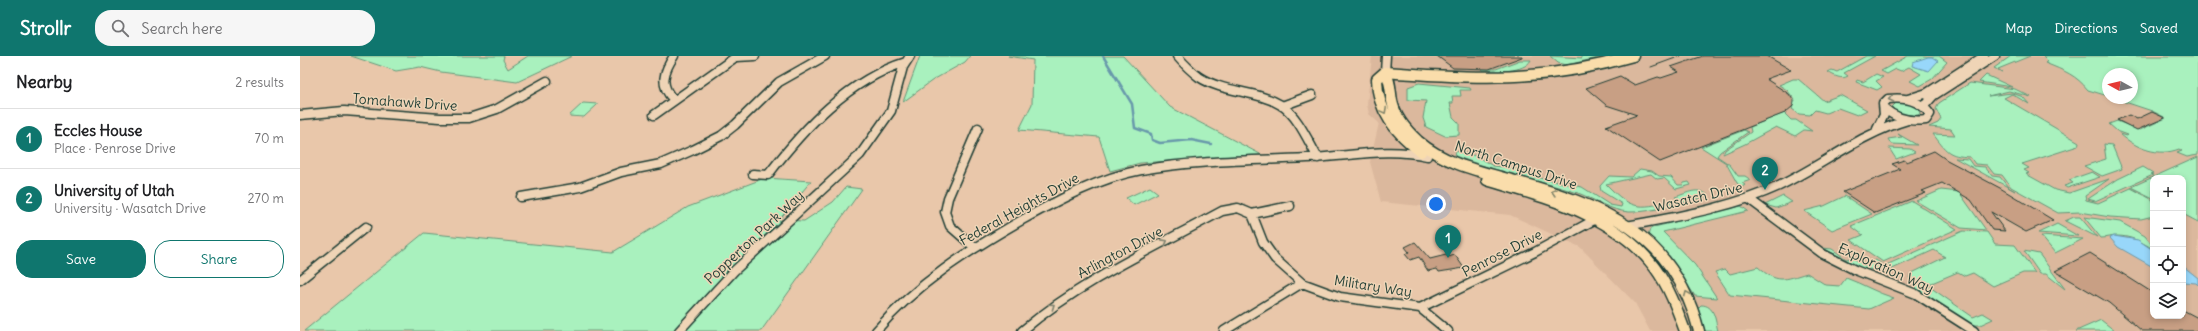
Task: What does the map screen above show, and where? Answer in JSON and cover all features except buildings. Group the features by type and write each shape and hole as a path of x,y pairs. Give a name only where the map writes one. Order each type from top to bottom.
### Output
{"main road":[{"path":"1385,72 1474,78 1524,78 1581,71 1633,56"},
{"name":"North Campus Drive","path":"1685,331 1676,304 1659,272 1636,247 1596,219 1559,203 1472,176 1427,156 1404,138 1388,118 1378,97 1377,79 1385,72 1391,80 1392,100 1397,115 1410,133 1429,149 1449,160 1475,170 1576,199 1627,226 1659,252 1677,274 1687,294 1699,331"},
{"path":"1559,203 1579,206 1611,222 1627,226 1634,237 1653,256 1659,272"}],"street":[{"path":"673,99 668,95 663,78 665,70 674,56"},
{"path":"654,115 673,99 737,56 755,56"},
{"path":"522,197 580,186 621,172 661,164 693,150 735,125 765,94 783,80 825,56"},
{"path":"1177,56 1198,78 1218,86 1259,96 1282,106 1292,118 1318,158"},
{"path":"1385,72 1386,56"},
{"path":"1877,130 1879,122 1884,115 1883,104 1888,99 1905,99 1917,97 1927,93 1984,56"},
{"path":"1905,99 1924,106 1933,96 1995,56"},
{"path":"753,174 768,175 798,137 838,102 881,71 908,59"},
{"name":"Popperton Park Way","path":"679,331 742,263 850,166 888,117 894,104 908,59"},
{"name":"Tomahawk Drive","path":"300,115 342,110 444,119 464,118 499,109 547,81"},
{"path":"1282,106 1312,95"},
{"name":"Wasatch Drive","path":"1884,108 1892,114 1908,120 1920,121 1929,117 1930,114 1924,106"},
{"name":"Wasatch Drive","path":"1627,226 1750,199 1780,185 1852,142 1877,130 1908,120"},
{"path":"975,248 950,226 946,212 948,198 978,128"},
{"path":"1393,150 1401,145 1404,138"},
{"name":"Federal Heights Drive","path":"876,331 913,293 935,275 975,248 1061,199 1092,184 1140,170 1198,162 1318,158 1393,150 1427,156"},
{"name":"Exploration Way","path":"1750,199 1829,258 1916,294 1974,331"},
{"path":"1252,214 1290,206"},
{"name":"Arlington Drive","path":"1022,331 1049,308 1075,291 1222,211 1238,208 1252,214"},
{"name":"Military Way","path":"1252,214 1268,251 1282,268 1302,282 1340,297 1420,308 1448,331"},
{"name":"Penrose Drive","path":"1420,308 1521,259 1596,219"},
{"path":"300,280 366,227"},
{"path":"1224,331 1302,282"}],"shaded area":[{"path":"1372,56 2198,56 2198,331 1650,331 1635,303 1580,247 1510,215 1381,202 1370,162 1379,123 1369,114 1367,104"}],"green space":[{"path":"351,56 504,56 503,60 508,69 528,56 572,56 517,82 441,72 420,67 396,71"},
{"path":"920,56 970,56 965,62 933,80 903,102"},
{"path":"1008,56 1123,56 1170,107 1262,155 1140,163 1110,171 1099,137 1019,130 1032,104 1033,60"},
{"path":"1550,56 1582,58 1582,56 1607,56 1566,65 1558,63"},
{"path":"1866,56 1875,56 1844,73 1848,76 1846,77 1838,77 1828,72 1832,70 1837,72"},
{"path":"1908,56 1939,56 1947,62 1932,79 1920,86 1910,81 1921,74 1909,67 1901,71 1896,69 1887,74 1881,71"},
{"path":"2011,56 2030,56 1998,69 2002,72 1994,68"},
{"path":"2043,56 2198,56 2198,155 2187,157 2177,153 2182,151 2179,149 2163,152 2148,150 2133,144 2120,134 2128,135 2117,131 2109,124 2117,121 2140,130 2166,118 2152,111 2131,104 2138,104 2138,68 2102,68 2102,94 2088,90 2070,74 2045,63 2048,61"},
{"path":"1520,60 1531,60 1522,67 1516,69 1483,71 1482,69 1496,69"},
{"path":"1876,74 1883,77 1876,81 1882,87 1877,90 1856,82 1857,80 1863,82"},
{"path":"1986,75 2012,87 1979,82"},
{"path":"1793,79 1798,79 1824,101 1840,95 1867,110 1857,115 1838,108 1826,113 1815,110 1810,115 1799,114 1792,109 1795,100 1787,90 1779,85"},
{"path":"1419,83 1470,88 1471,90 1460,90 1461,96 1452,96 1453,103 1450,103 1453,117 1459,123 1459,135 1445,136 1426,127 1423,118 1426,101 1408,100 1408,87"},
{"path":"1970,83 2015,89 2031,97 2009,91 1988,96 2012,93 2023,97 2029,104 2012,94 2004,98 2079,142 2078,146 2022,164 2029,168 2024,170 2029,173 2026,174 2055,190 2069,193 2109,179 2085,196 2086,200 2098,203 2131,188 2150,198 2150,217 2141,219 2110,217 2080,212 2058,213 2011,187 2002,175 1994,174 1987,165 1975,164 1970,157 1948,152 1933,134 1955,135 1951,129 1929,127 1938,123 1941,119 1936,109 1939,103"},
{"path":"583,103 598,104 584,117 569,116"},
{"path":"1896,103 1909,104 1919,110 1920,114 1908,116 1900,114 1892,107"},
{"path":"1784,113 1791,120 1796,120 1812,131 1804,130 1795,136 1776,127 1723,154 1725,150 1751,132 1750,127"},
{"path":"1744,130 1748,132 1720,152 1717,156 1730,165 1738,176 1745,176 1751,180 1742,183 1745,185 1742,187 1737,183 1726,163 1701,147"},
{"path":"1898,134 1917,145 1891,144 1888,139 1902,137"},
{"path":"2104,144 2112,145 2122,169 2102,176 2084,166 2106,159"},
{"path":"1889,148 1910,149 1915,152 1896,159"},
{"path":"1456,151 1476,156 1493,166 1514,168 1539,178 1582,187 1610,205 1621,207 1622,204 1601,191 1600,186 1609,176 1631,177 1640,169 1652,171 1659,176 1671,177 1678,185 1683,185 1684,183 1689,182 1691,185 1676,189 1664,178 1657,179 1651,174 1606,184 1624,200 1639,206 1655,205 1678,200 1675,197 1693,191 1701,191 1709,196 1648,211 1622,211 1609,207 1578,193 1455,156"},
{"path":"2198,157 2198,222 2186,216 2186,175 2158,175"},
{"path":"1955,158 1968,159 1973,166 1985,167 1992,176 2000,177 2008,187 2015,191"},
{"path":"2143,167 2153,173 2150,174 2153,175 2150,175 2150,176 2095,201 2088,199 2118,179"},
{"path":"2092,172 2100,177 2067,188 2064,186 2073,183 2069,180"},
{"path":"765,178 811,181 779,220 804,221 833,202 846,187 862,189 761,331 304,331 424,233 613,252 688,207"},
{"path":"2150,178 2150,196 2131,187"},
{"path":"1150,187 1158,193 1134,205 1126,198"},
{"path":"1941,190 1959,192 1986,230 1961,228 1916,201"},
{"path":"1783,196 1792,202 1776,208 1765,205"},
{"path":"1845,196 1872,214 1832,230 1804,211 1824,206"},
{"path":"1912,201 1957,229 1883,262 1851,240 1863,235 1851,226"},
{"path":"1741,206 1748,211 1663,232 1695,265 1717,298 1695,296 1673,263 1648,236 1650,229"},
{"path":"2074,217 2080,217 2097,237 2065,221"},
{"path":"2084,217 2120,222 2145,236 2150,242 2150,247 2127,237 2117,236 2101,238"},
{"path":"2057,224 2078,236 2038,233"},
{"path":"1963,231 1987,232 1995,244 2015,245 2035,273 2023,273 1993,286 1973,273 1965,276 1958,272 1927,285 1973,317 1983,313 1993,319 1980,325 1973,325 1918,290 1909,278 1910,274 1945,257 1934,250 1890,270 1882,271 1861,268 1823,248 1832,249 1846,259 1853,258 1864,265 1876,260 1884,266"},
{"path":"2041,236 2083,239 2055,253"},
{"path":"2024,251 2039,254 2065,289 2046,274 2040,274"},
{"path":"1758,267 1770,276 1781,279 1807,273 1826,285 1840,286 1846,278 1894,298 1869,309 1730,295 1715,272 1725,269 1730,274"},
{"path":"1701,305 1712,310 1718,331 1705,331 1698,308"},
{"path":"2101,320 2115,331 2076,331"}],"water":[{"path":"1932,57 1938,61 1929,71 1912,66 1913,62"},
{"path":"2114,236 2138,240 2150,248 2150,265 2118,247 2110,238"},
{"path":"2186,268 2198,278 2198,285 2196,283 2186,282"}],"waterway":[{"path":"1103,56 1132,104 1135,128 1151,134 1152,140 1160,143 1191,140 1211,144"}],"tram line":[{"path":"1651,67 1681,56"}],"place":[{"name":"University of Utah","path":"1765,190"},
{"name":"Eccles House","path":"1448,258"}]}
